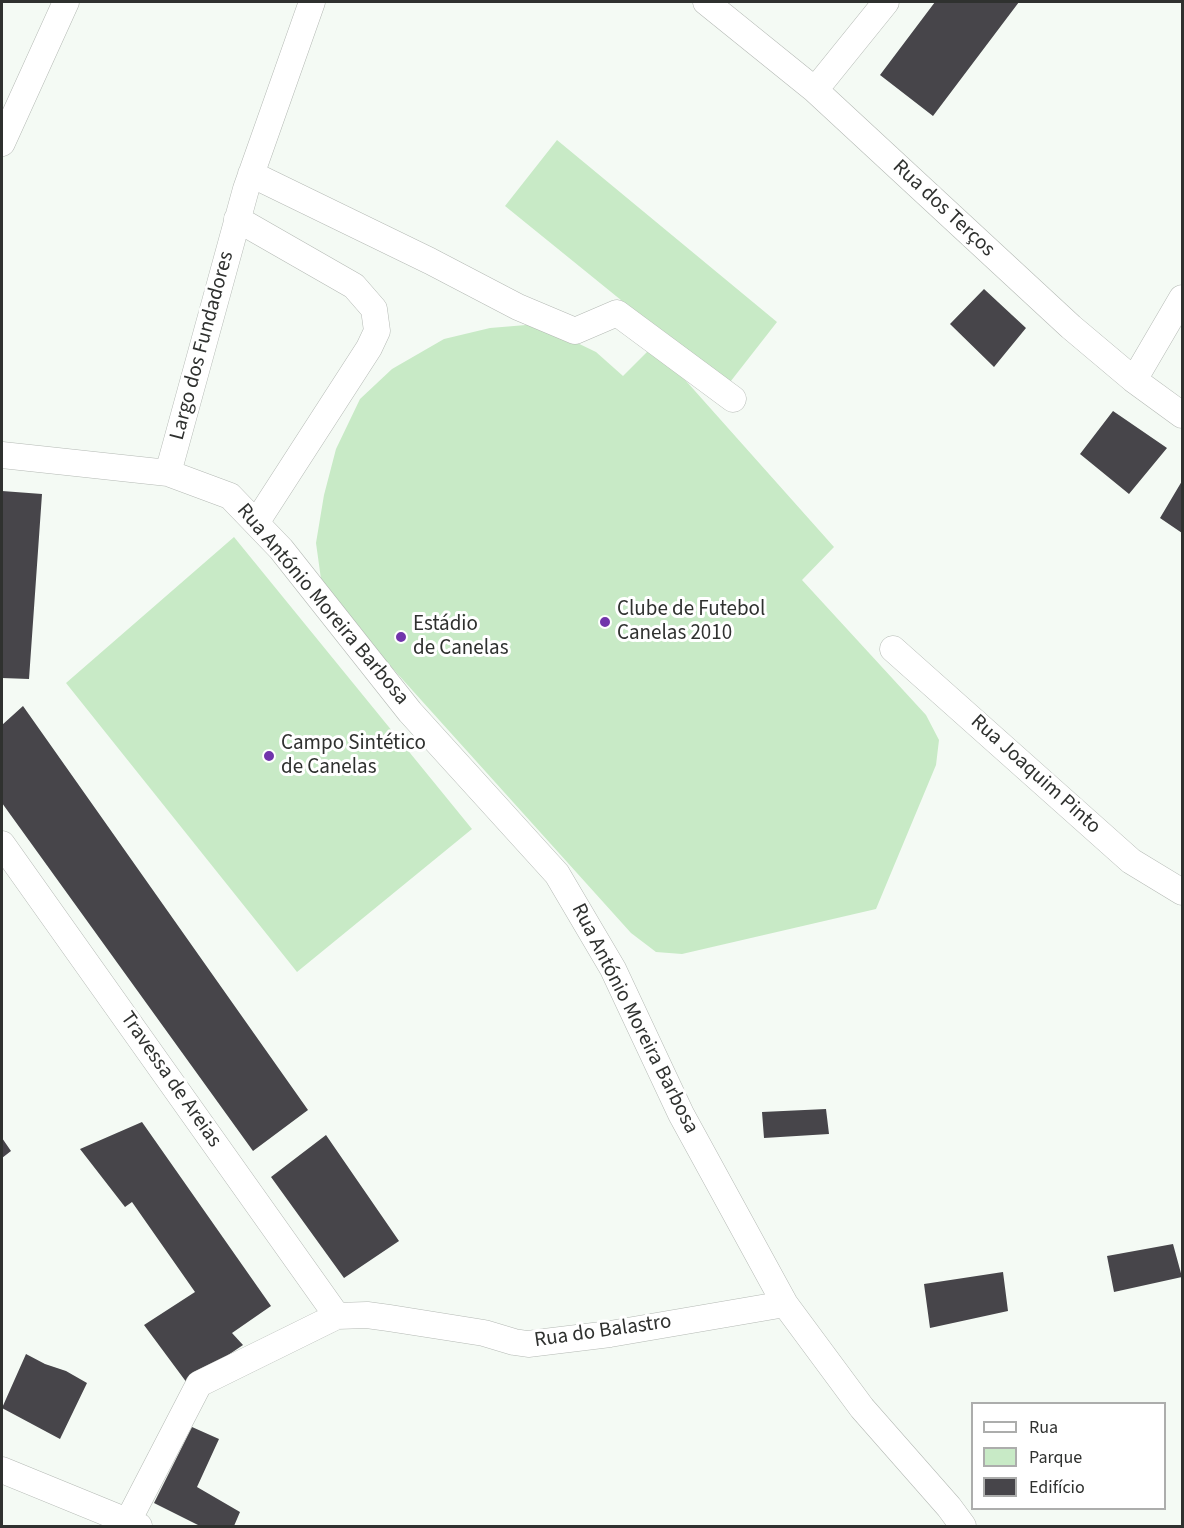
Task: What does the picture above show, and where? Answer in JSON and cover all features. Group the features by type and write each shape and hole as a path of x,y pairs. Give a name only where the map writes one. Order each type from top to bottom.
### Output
{"street":[{"path":"2,143 66,2"},
{"name":"Largo dos Fundadores","path":"168,473 237,219 312,2"},
{"name":"Rua dos Terços","path":"706,2 815,90 1071,327 1134,380 1182,415"},
{"path":"815,90 886,2"},
{"path":"251,174 430,261 518,307 575,331 616,313 732,399"},
{"name":"Largo dos Fundadores","path":"237,219 354,286 374,309 377,330 369,348 256,523"},
{"path":"1134,380 1182,298"},
{"name":"Rua António Moreira Barbosa","path":"2,455 168,473 230,496 281,549 410,712 557,874 613,969 681,1114 785,1304"},
{"name":"Rua Joaquim Pinto","path":"893,649 1131,861 1182,892"},
{"name":"Travessa de Areias","path":"2,844 337,1316"},
{"path":"785,1304 862,1408 950,1507 963,1527"},
{"name":"Rua do Balastro","path":"133,1524 199,1384 337,1316 378,1316 528,1344 610,1334 785,1304"},
{"path":"2,1470 133,1524"}],"green space":[{"path":"557,140 777,322 727,386 505,206"},
{"path":"538,324 596,352 623,376 654,345 834,547 802,580 926,715 939,740 936,765 876,909 682,954 656,952 631,933 331,600 321,579 316,543 324,495 336,449 360,399 392,369 444,339 490,328"},
{"name":"Campo Sintético de Canelas","path":"234,537 472,829 297,972 66,683"}],"building":[{"path":"935,2 1019,2 933,116 880,75"},
{"path":"984,289 1026,328 994,367 950,324"},
{"path":"1113,411 1167,448 1129,494 1080,454"},
{"path":"1182,481 1182,533 1160,518"},
{"path":"2,491 42,494 29,679 2,678"},
{"path":"23,706 308,1110 253,1151 2,803 2,725"},
{"path":"826,1109 829,1134 764,1138 762,1112"},
{"path":"142,1122 271,1306 232,1333 243,1345 187,1383 144,1325 195,1292 132,1202 125,1207 80,1149"},
{"path":"326,1135 399,1241 344,1278 271,1177"},
{"path":"2,1138 11,1151 2,1158"},
{"path":"1173,1244 1182,1277 1114,1292 1107,1256"},
{"path":"1003,1272 1008,1311 930,1328 924,1284"},
{"path":"26,1354 66,1371 87,1383 60,1439 2,1408"},
{"path":"192,1427 219,1439 197,1487 240,1512 234,1526 200,1526 154,1503"}],"place":[{"name":"Clube de Futebol Canelas 2010","path":"605,622"},
{"name":"Estádio de Canelas","path":"401,637"},
{"name":"Campo Sintético de Canelas","path":"269,756"}]}
